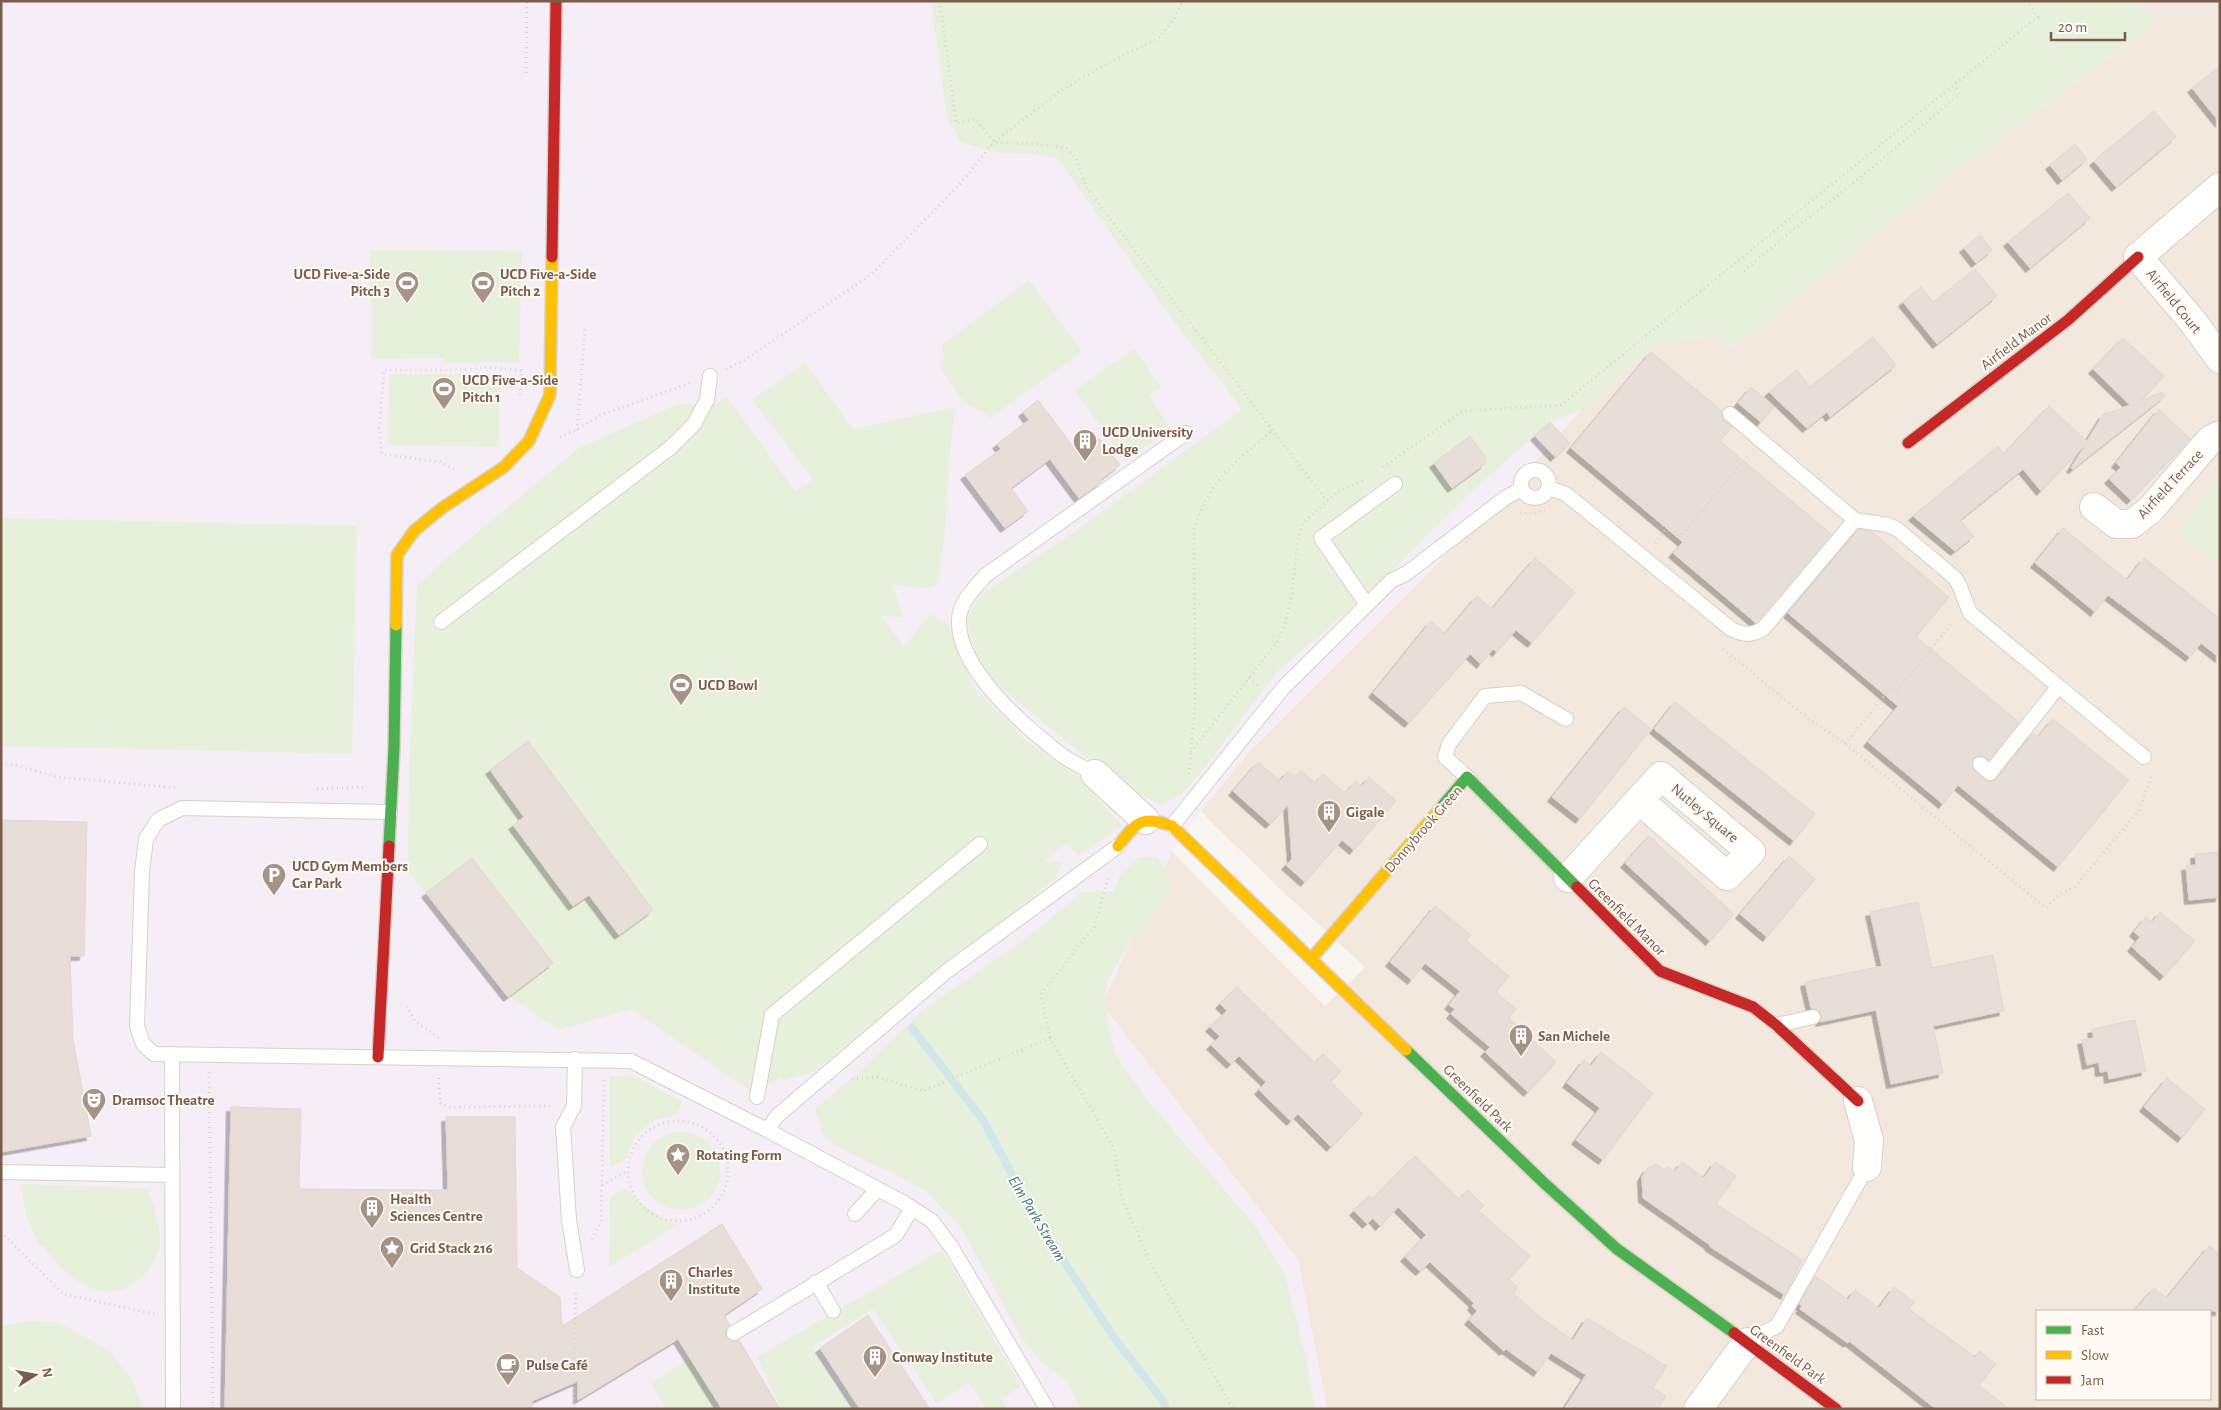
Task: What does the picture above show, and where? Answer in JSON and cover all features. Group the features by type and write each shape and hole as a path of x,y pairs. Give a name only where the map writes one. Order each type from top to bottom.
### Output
{"street":[{"path":"378,1057 394,748 397,555 414,531 468,490 504,467 529,441 550,395 556,1"},
{"name":"Airfield Court","path":"2220,187 2138,257 2194,323 2220,359"},
{"name":"Airfield Manor","path":"1908,443 2068,320 2138,257"},
{"name":"Airfield Terrace","path":"2094,507 2116,524 2132,524 2150,510 2210,440 2220,436"},
{"path":"1095,774 1145,820 1131,830 1118,846"},
{"name":"Greenfield Manor","path":"1467,777 1660,971 1753,1007 1776,1025 1858,1101"},
{"name":"Donnybrook Green","path":"1312,958 1467,777"},
{"path":"1568,878 1639,800"},
{"name":"Greenfield Park","path":"1145,820 1158,821 1172,826 1312,958 1531,1171 1617,1249 1747,1342 1836,1409"},
{"path":"1858,1101 1870,1140 1867,1167"},
{"path":"1698,1409 1747,1342"}],"lane":[{"path":"441,622 670,448 694,424 707,400 710,376"},
{"path":"1730,414 1855,520 1888,524 1897,529 1955,578 1970,613 2144,758"},
{"path":"1095,774 1060,754 1040,737 1015,714 975,671 962,643 958,618 967,596 986,575 1186,433"},
{"path":"1531,470 1536,470 1545,474 1548,478 1549,488 1543,496 1534,499 1526,496 1521,489 1520,480 1531,470"},
{"path":"1367,605 1321,538 1395,484"},
{"path":"1549,488 1566,494 1731,629 1741,634 1753,634 1762,629 1855,520"},
{"path":"1172,826 1283,688 1391,581 1407,573 1504,498 1521,489"},
{"path":"1980,764 1990,773 2058,687"},
{"name":"Donnybrook Green","path":"1467,777 1445,757 1449,744 1485,696 1521,693 1566,719"},
{"path":"390,812 182,808 158,820 146,840 142,867 137,1026 142,1044 154,1054 631,1061 767,1130 912,1208 932,1221 952,1248 1047,1409"},
{"path":"757,1097 772,1014 980,844"},
{"path":"767,1130 777,1116 947,971 1118,846"},
{"path":"1776,1025 1813,1018"},
{"path":"172,1054 173,1409"},
{"path":"575,1059 574,1106 564,1127 569,1220 577,1270"},
{"path":"1747,1342 1777,1326 1867,1167"},
{"path":"1,1172 171,1175"},
{"path":"855,1214 878,1190"},
{"path":"734,1333 896,1235 912,1208"},
{"path":"816,1282 833,1311"}],"path":[{"path":"526,75 527,1"},
{"path":"940,1 956,122 975,119 994,142 1049,145 1066,148 1076,158 1086,187 1326,500"},
{"path":"626,406 710,376 743,360 872,274 960,184 994,142 1060,92 1114,60 1159,38 1174,19 1183,1"},
{"path":"1378,470 1463,410 1561,405 1822,190 2038,17 2027,1"},
{"path":"1744,271 1960,94 1954,86"},
{"path":"576,430 585,328"},
{"path":"518,400 523,357"},
{"path":"468,490 459,471 440,462 382,454 379,429 384,370 462,370 492,367 522,371"},
{"path":"1272,430 1234,462 1216,481 1201,506 1194,530 1194,706 1191,752 1278,641 1285,623 1292,594 1298,540 1303,523 1337,492 1370,476"},
{"path":"1654,546 1668,526 1681,536 1761,440"},
{"path":"1514,513 1533,514 1551,507"},
{"path":"1845,744 1891,688 1896,692 1967,606"},
{"path":"1717,643 1809,719 1845,744 2046,908 2060,894 2076,886 2139,810 2153,772 2145,764 2144,758"},
{"path":"1,764 14,765 58,777 180,788"},
{"path":"310,789 367,787"},
{"path":"1118,846 1094,927 1041,994 1050,1038 1114,1149 1122,1200 1151,1264 1233,1409"},
{"path":"819,1080 878,1077 923,1092 1050,1038"},
{"path":"208,1054 213,1409"},
{"path":"439,1072 440,1103 450,1108 574,1106 603,1111"},
{"path":"573,1409 577,1270 601,1222 604,1076"},
{"path":"678,1121 693,1123 701,1127 720,1143 727,1158 728,1175 724,1192 715,1206 701,1216 684,1222 668,1221 652,1214 643,1207 630,1188 628,1171 630,1156 637,1142 655,1127 678,1121"},
{"path":"602,1185 628,1171"},
{"path":"1,1232 63,1294 173,1318"}],"shaded area":[{"path":"1,1 2135,1 2157,23 1941,182 1852,255 1731,349 1720,335 1659,342 1582,409 1496,506 1250,751 1197,816 1172,852 1102,1004 1298,1260 1327,1409 1,1409"},
{"path":"2135,1 2220,1 2220,1409 1327,1409 1298,1260 1102,1004 1172,852 1325,1006 1365,967 1293,901 1198,807 1374,588 1659,342 1720,335 1731,349 1852,255 1941,182 2156,24"}],"green space":[{"path":"931,1 2135,1 2157,23 1941,182 1852,255 1731,349 1720,335 1659,342 1582,409 1550,422 1474,489 1374,588 1277,672 1201,772 1180,796 1161,805 1114,780 994,682 973,654 967,616 980,595 1083,526 1242,409 1170,316 1057,158 1036,154 998,153 961,142 947,118"},
{"path":"370,250 522,251 519,362 444,363 444,358 371,359"},
{"path":"1029,280 1082,352 990,418 985,413 965,402 951,384 941,368 944,356 942,345"},
{"path":"1134,349 1161,387 1149,396 1171,429 1125,461 1075,390"},
{"name":"UCD Bowl","path":"805,363 853,429 955,407 944,540 938,584 925,588 893,585 903,618 881,615 904,647 930,614 948,625 975,689 1025,740 1079,777 1122,826 1078,856 1066,843 1044,862 1062,862 1055,879 815,1071 782,1081 780,1077 755,1094 631,1009 559,1030 509,996 408,871 409,765 417,586 448,557 579,448 678,404 715,405 727,397 795,491 813,480 752,400"},
{"name":"UCD Five-a-Side Pitch 1","path":"389,374 500,374 499,447 388,445"},
{"path":"2220,479 2220,565 2178,531"},
{"path":"1,518 357,526 352,754 1,746"},
{"path":"1139,857 1157,857 1168,872 1170,893 1132,939 1107,981 1105,1002 1117,1057 1147,1100 1253,1223 1285,1275 1306,1358 1315,1409 1080,1409 1068,1382 1041,1362 1020,1336 962,1229 926,1191 891,1172 857,1157 824,1138 815,1109 862,1069 924,1009 1021,942 1083,892 1114,891 1120,875"},
{"path":"631,1075 682,1101 676,1115 655,1120 636,1134 626,1159 610,1168 610,1076"},
{"path":"681,1132 696,1135 708,1144 717,1156 720,1171 717,1186 708,1198 696,1207 681,1210 666,1207 654,1198 645,1186 642,1171 645,1156 654,1144 666,1135"},
{"path":"21,1184 148,1188 160,1233 160,1245 149,1268 131,1286 117,1291 102,1291 75,1280 52,1258 43,1245 40,1247 26,1215"},
{"path":"625,1188 649,1210 677,1225 609,1267 610,1198"},
{"path":"942,1250 1021,1386 1002,1399 1007,1409 986,1409 969,1382 937,1404 873,1309 812,1347 853,1409 781,1409 757,1357"},
{"path":"27,1321 58,1322 108,1350 133,1381 142,1409 1,1409 1,1326"},
{"path":"690,1359 722,1409 666,1409 651,1383"}],"building":[{"path":"2220,66 2220,123 2192,88"},
{"path":"2154,111 2176,137 2116,187 2094,161"},
{"path":"2075,144 2087,159 2062,180 2050,165"},
{"path":"2068,193 2090,218 2030,268 2008,242"},
{"path":"1980,235 1992,250 1976,263 1964,248"},
{"path":"1975,269 1997,296 1937,344 1903,302 1921,287 1933,302"},
{"path":"1873,337 1896,365 1830,417 1827,412 1807,428 1769,392 1797,370 1810,387"},
{"path":"2123,338 2164,376 2140,401 2162,392 2165,396 2073,469 2071,468 2086,444 2041,491 2023,469 1960,520 1974,536 1955,551 1913,516 1998,446 2004,454 2049,406 2087,441 2103,415 2130,405 2093,369"},
{"path":"1651,352 1722,411 1722,417 1732,427 1720,441 1831,534 1756,623 1673,553 1683,542 1571,448"},
{"path":"1751,387 1774,407 1761,422 1738,403"},
{"name":"UCD University Lodge","path":"1038,400 1078,453 1099,438 1120,465 1079,498 1050,459 1011,488 1028,511 1005,528 965,475 1001,449 997,444 1029,420 1023,412"},
{"path":"2159,409 2190,439 2131,500 2109,479 2121,467 2116,463"},
{"path":"1550,422 1570,443 1555,457 1535,436"},
{"path":"1470,436 1485,456 1485,464 1452,488 1434,463"},
{"path":"2063,528 2127,580 2144,558 2220,619 2220,658 2201,643 2190,657 2108,595 2095,612 2035,563"},
{"path":"1859,529 1871,531 1949,597 1916,637 2019,722 1989,760 1981,755 1974,758 1971,763 1974,770 1985,780 1994,781 2033,733 2038,737 2053,719 2129,780 2058,867 1958,785 1943,804 1868,742 1898,706 1788,613"},
{"path":"1535,558 1575,592 1532,643 1516,630 1497,652 1493,649 1481,664 1470,654 1409,723 1373,693 1431,621 1445,634 1477,596 1492,609"},
{"path":"1675,702 1815,814 1794,841 1654,729"},
{"path":"1624,707 1651,729 1580,819 1552,797"},
{"path":"528,741 653,910 619,935 589,895 573,906 513,825 524,817 490,770"},
{"name":"Gigale","path":"1258,762 1280,781 1288,771 1295,777 1301,771 1315,783 1323,774 1345,793 1356,781 1362,786 1369,777 1396,801 1354,850 1342,840 1305,882 1286,865 1292,859 1288,805 1270,824 1233,791"},
{"path":"1,820 87,822 84,956 70,956 73,1040 91,1136 1,1152"},
{"path":"1649,836 1734,914 1710,941 1625,863"},
{"path":"2220,852 2220,897 2189,900 2186,866 2196,865 2195,854"},
{"path":"1789,856 1815,879 1767,937 1740,914"},
{"path":"472,858 553,963 508,997 426,893"},
{"path":"1918,902 1932,968 1993,955 2004,1011 1933,1026 1943,1073 1891,1084 1876,1010 1820,1022 1822,1016 1820,1012 1811,1008 1805,982 1882,966 1870,912"},
{"path":"1435,906 1471,935 1466,941 1509,976 1496,992 1516,1009 1509,1018 1556,1062 1528,1092 1485,1052 1490,1047 1451,1014 1455,1009 1449,1005 1460,991 1425,963 1412,980 1390,962"},
{"path":"2160,912 2195,941 2164,976 2132,947 2140,937 2134,932 2146,917 2152,922"},
{"path":"1237,987 1315,1063 1323,1054 1341,1071 1330,1081 1363,1114 1331,1147 1298,1114 1291,1121 1259,1090 1266,1082 1239,1056 1231,1064 1211,1045 1220,1036 1210,1027 1227,1011 1220,1004"},
{"path":"2135,1020 2146,1071 2109,1079 2108,1071 2100,1072 2099,1062 2087,1065 2082,1040 2094,1038 2092,1029"},
{"path":"1601,1052 1653,1093 1603,1160 1576,1140 1600,1108 1567,1083 1584,1060 1591,1066"},
{"path":"2167,1078 2205,1109 2182,1138 2144,1107"},
{"name":"Health Sciences Centre","path":"231,1107 301,1109 299,1189 448,1190 446,1117 515,1117 517,1268 560,1297 562,1326 722,1224 762,1289 724,1315 730,1325 726,1329 726,1337 730,1341 739,1340 780,1409 722,1409 678,1339 578,1400 578,1381 532,1401 532,1409 225,1409"},
{"path":"1415,1156 1459,1199 1468,1190 1484,1206 1479,1211 1530,1256 1509,1279 1518,1287 1513,1293 1540,1317 1573,1340 1587,1318 1667,1366 1653,1388 1666,1396 1658,1409 1564,1409 1586,1375 1551,1353 1538,1372 1506,1349 1504,1351 1469,1320 1477,1311 1472,1306 1474,1303 1430,1262 1420,1271 1405,1257 1426,1235 1398,1207 1380,1226 1373,1218 1367,1224 1354,1211 1369,1196 1373,1199"},
{"path":"1682,1162 1704,1178 1715,1162 1736,1176 1716,1204 1802,1260 1785,1295 1709,1246 1643,1198 1642,1177 1647,1169 1656,1164 1665,1170 1668,1167 1675,1171"},
{"path":"2209,1246 2220,1254 2220,1311 2135,1310 2154,1288 2167,1298"},
{"path":"1815,1276 1848,1300 1855,1290 1879,1308 1894,1287 1914,1302 1909,1309 1975,1357 1979,1351 1996,1364 1979,1385 2009,1409 1936,1409 1849,1341 1848,1343 1800,1309 1802,1306 1799,1304"},
{"name":"Conway Institute","path":"868,1315 930,1409 860,1409 820,1348"}],"waterway":[{"name":"Elm Park Stream","path":"912,1028 983,1120 1024,1197 1065,1263 1115,1339 1164,1402 1166,1409"}],"traffic: fast":[{"path":"389,846 394,748 396,625"},
{"path":"1438,811 1467,777 1577,887"},
{"path":"1406,1050 1544,1183 1617,1249 1734,1333"}],"traffic: slow":[{"path":"396,625 397,555 414,531 442,508 504,467 529,441 550,395 552,257"},
{"path":"1312,958 1438,811"},
{"path":"1118,846 1130,831 1140,823 1153,821 1172,826 1406,1050"}],"traffic: jam":[{"path":"552,257 556,1"},
{"path":"1908,443 2068,320 2138,257"},
{"path":"378,1057 389,846"},
{"path":"1577,887 1660,971 1753,1007 1776,1025 1858,1101"},
{"path":"1734,1333 1836,1409"}],"place":[{"name":"UCD Five-a-Side Pitch 3","path":"407,304"},
{"name":"UCD Five-a-Side Pitch 2","path":"483,304"},
{"name":"UCD Five-a-Side Pitch 1","path":"444,410"},
{"name":"UCD University Lodge","path":"1085,462"},
{"name":"UCD Bowl","path":"681,706"},
{"name":"Gigale","path":"1329,833"},
{"name":"UCD Gym Members Car Park","path":"274,896"},
{"name":"San Michele","path":"1521,1057"},
{"name":"Dramsoc Theatre","path":"94,1121"},
{"name":"Rotating Form","path":"678,1176"},
{"name":"Health Sciences Centre","path":"372,1229"},
{"name":"Grid Stack 216","path":"392,1269"},
{"name":"Charles Institute","path":"671,1302"},
{"name":"Conway Institute","path":"875,1378"},
{"name":"Pulse Café","path":"508,1386"}]}
